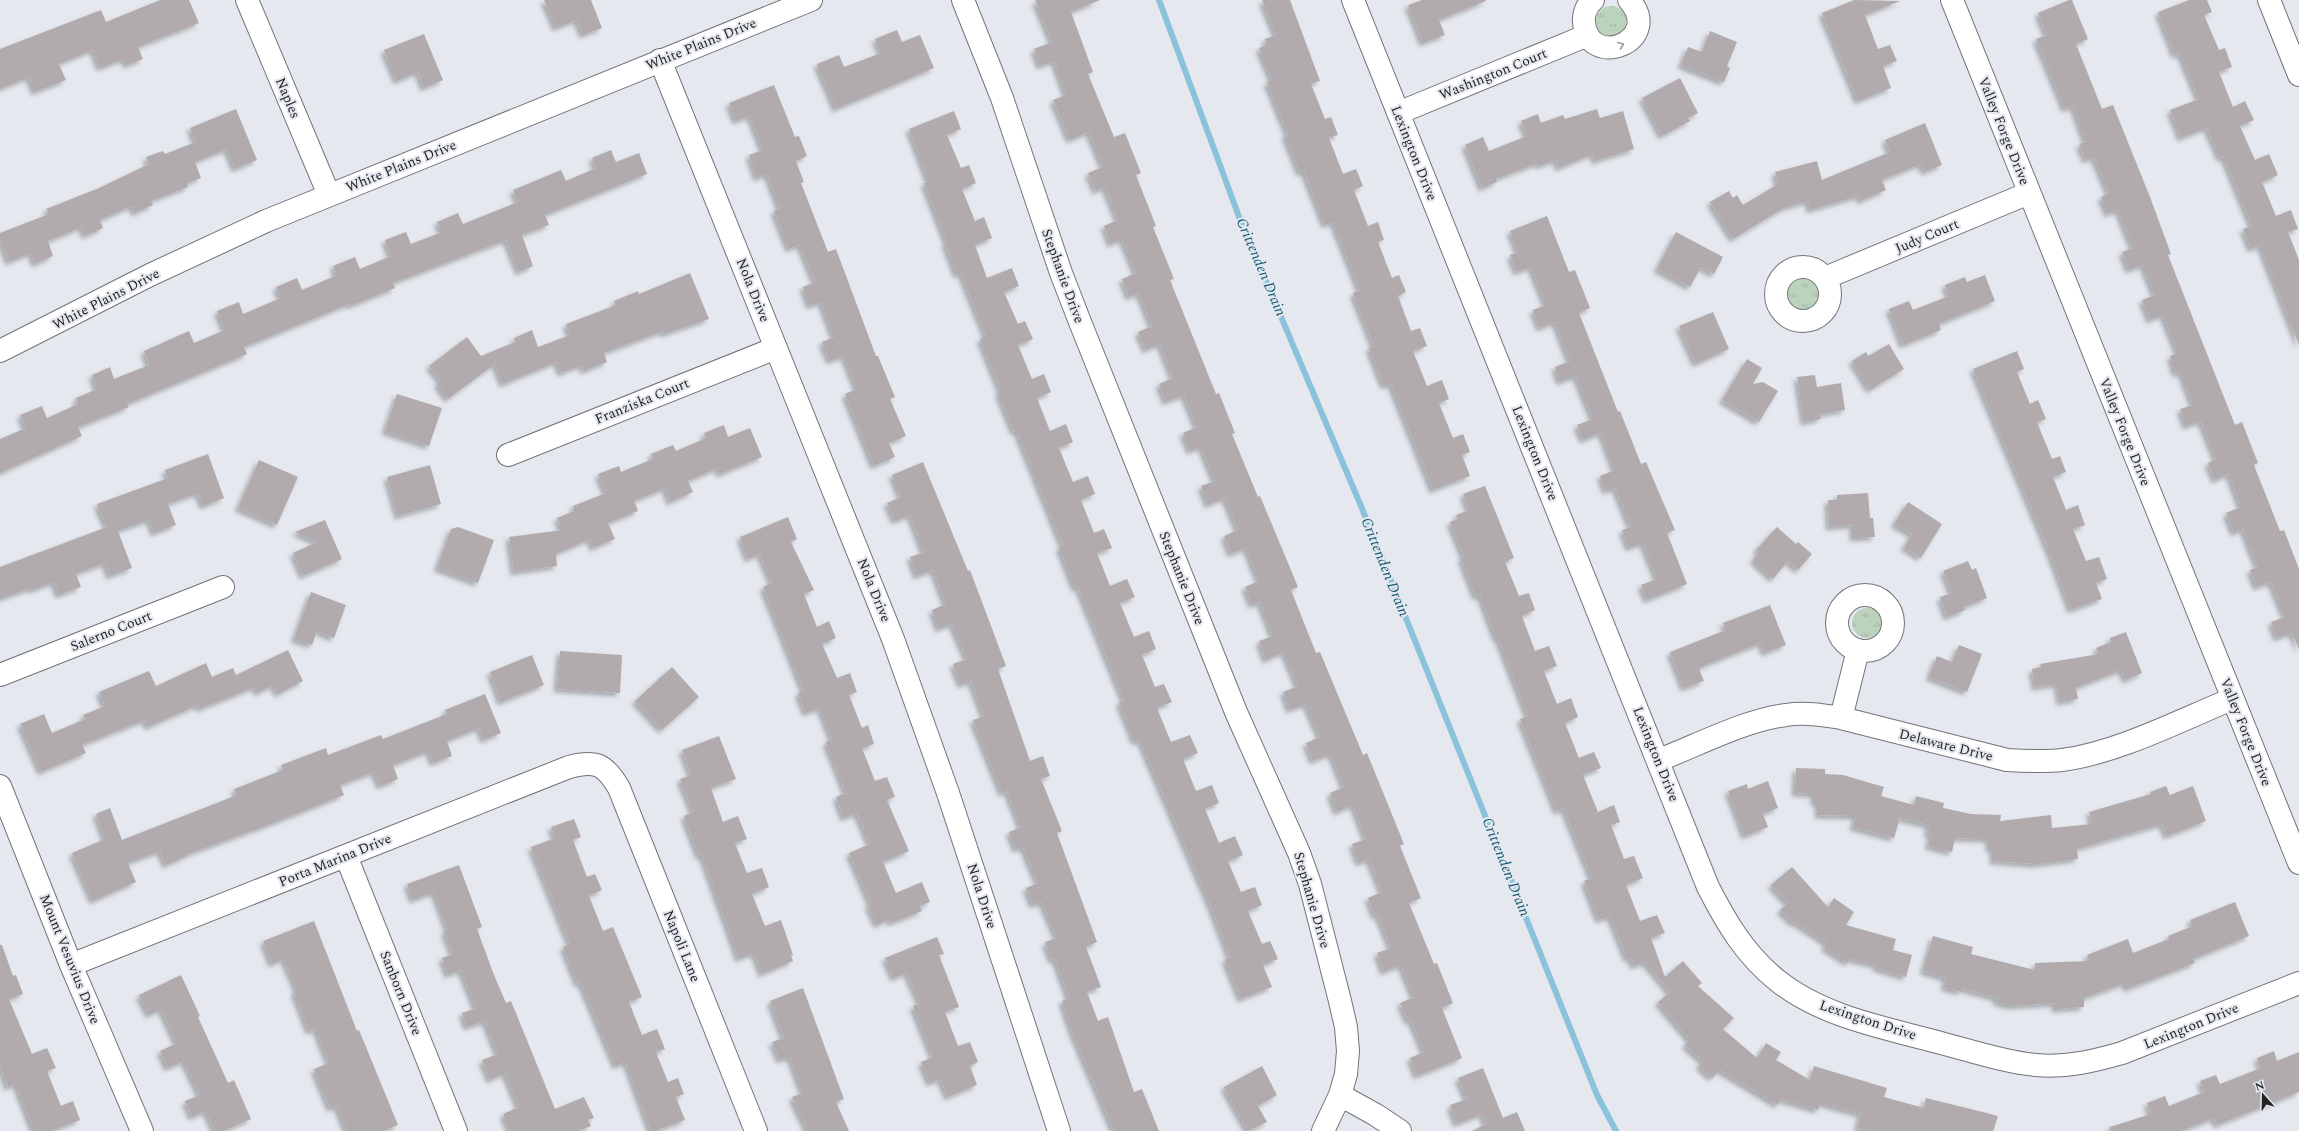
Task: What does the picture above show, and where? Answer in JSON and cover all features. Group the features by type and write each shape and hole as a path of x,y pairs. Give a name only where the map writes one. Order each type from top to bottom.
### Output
{"street":[{"name":"Naples","path":"247,0 329,195"},
{"name":"White Plains Drive","path":"0,351 206,248 329,195 811,0"},
{"name":"Stephanie Drive","path":"963,0 1002,98 1060,273 1236,712 1302,859 1310,884 1346,1027 1348,1051 1346,1074 1340,1095 1323,1131"},
{"name":"Lexington Drive","path":"1353,0 1659,760 1708,886 1723,917 1738,941 1757,962 1778,981 1803,997 1834,1012 2006,1060 2036,1065 2066,1065 2093,1061 2122,1053 2299,982"},
{"path":"1594,0 1586,10 1584,18 1588,35 1593,41 1605,47 1617,47 1625,44 1632,38 1638,23 1635,6 1629,0"},
{"name":"Valley Forge Drive","path":"1952,0 2299,863"},
{"path":"2269,0 2293,42 2299,75"},
{"name":"Washington Court","path":"1398,113 1588,35"},
{"name":"Nola Drive","path":"660,60 870,580 914,696 1059,1131"},
{"name":"Judy Court","path":"1825,278 2029,193"},
{"name":"Franziska Court","path":"508,455 776,348"},
{"name":"Salerno Court","path":"0,675 223,587"},
{"path":"1841,718 1858,650"},
{"name":"Delaware Drive","path":"1659,760 1759,721 1793,715 1815,714 1841,718 1981,755 2007,760 2063,760 2093,753 2232,699"},
{"name":"Porta Marina Drive","path":"71,965 569,767 585,763 600,765"},
{"name":"Napoli Lane","path":"600,765 611,775 619,788 756,1131"},
{"name":"Mount Vesuvius Drive","path":"0,786 71,965 142,1131"},
{"name":"Sanborn Drive","path":"346,856 456,1131"},
{"path":"1340,1095 1376,1115 1400,1131"}],"green space":[{"path":"1611,6 1622,10 1626,21 1622,32 1611,36 1600,32 1596,21 1600,10"},
{"path":"1803,279 1814,283 1818,294 1814,305 1803,309 1792,305 1788,294 1792,283"},
{"path":"1867,608 1878,612 1882,623 1878,634 1867,638 1856,634 1852,623 1856,612"}],"building":[{"path":"160,0 189,0 199,23 138,47 143,59 127,65 124,59 100,68 93,50 59,64 66,80 35,92 29,77 0,89 0,49 101,10 106,22"},
{"path":"544,0 591,0 602,28 583,35 577,20 556,28"},
{"path":"1035,0 1100,0 1071,12 1093,72 1088,74 1114,137 1125,133 1141,173 1136,175 1156,226 1153,227 1174,279 1170,280 1216,394 1219,393 1235,433 1232,434 1258,497 1260,496 1298,587 1291,590 1316,653 1320,652 1363,755 1367,753 1404,844 1400,846 1421,898 1409,903 1434,964 1437,963 1453,1003 1442,1008 1462,1058 1417,1076 1410,1058 1424,1052 1411,1020 1408,1021 1400,1003 1414,997 1401,965 1384,972 1377,953 1391,948 1378,915 1375,916 1368,898 1382,892 1369,859 1359,863 1352,844 1366,839 1353,805 1337,812 1330,793 1344,787 1331,754 1313,761 1306,743 1320,737 1306,704 1290,710 1283,692 1298,686 1284,652 1266,660 1259,641 1273,636 1260,602 1252,605 1245,587 1259,581 1246,548 1231,554 1224,536 1238,530 1225,498 1208,505 1201,486 1215,481 1201,447 1190,451 1183,433 1197,427 1184,395 1166,402 1159,384 1173,378 1160,344 1146,350 1138,332 1152,326 1139,293 1129,297 1122,279 1136,273 1122,239 1111,244 1104,226 1118,220 1105,187 1096,191 1088,173 1103,167 1089,132 1070,140 1053,100 1066,95 1054,61 1040,66 1034,49 1052,42"},
{"path":"1262,0 1290,0 1320,81 1311,84 1325,119 1331,117 1338,135 1329,138 1343,174 1356,169 1363,186 1354,190 1368,226 1378,222 1384,240 1378,242 1392,278 1399,275 1406,292 1398,296 1411,331 1420,328 1427,346 1413,351 1427,386 1442,380 1449,399 1439,403 1453,438 1463,434 1470,452 1462,455 1470,476 1433,490 1391,384 1384,386 1369,348 1374,346 1353,293 1360,290 1333,222 1325,225 1304,171 1300,173 1285,135 1288,134 1267,82 1272,80 1259,48 1267,45 1265,39 1276,35"},
{"path":"1422,0 1486,1 1439,20 1445,35 1423,43 1408,5"},
{"path":"1854,0 1900,1 1865,15 1878,49 1890,45 1897,61 1883,66 1891,88 1858,101 1822,13"},
{"path":"2072,0 2088,39 2076,44 2102,109 2113,105 2171,254 2168,255 2235,425 2242,422 2258,463 2254,465 2280,531 2284,530 2299,569 2299,649 2292,633 2277,638 2271,622 2285,617 2271,582 2257,587 2250,570 2258,567 2243,529 2234,533 2226,513 2241,507 2229,474 2215,480 2208,463 2216,459 2201,421 2186,426 2180,409 2193,405 2181,372 2176,374 2170,356 2178,353 2163,315 2150,320 2142,300 2155,295 2143,265 2129,270 2122,252 2133,248 2118,210 2108,214 2101,197 2109,193 2094,157 2086,160 2079,144 2086,142 2073,106 2065,109 2036,39 2047,35 2038,13"},
{"path":"2189,0 2207,0 2212,12 2204,15 2219,50 2225,48 2232,67 2219,72 2233,107 2245,101 2254,120 2240,126 2255,160 2269,154 2278,175 2262,182 2276,216 2291,210 2298,229 2288,232 2299,260 2299,345 2260,245 2251,249 2243,229 2252,226 2224,157 2220,158 2207,128 2181,138 2170,110 2199,99 2180,53 2175,55 2158,12"},
{"path":"897,30 902,42 920,35 934,68 836,109 817,64 839,55 844,67 881,53 875,39"},
{"path":"1710,31 1737,42 1727,66 1730,68 1724,82 1681,65 1688,47 1702,52"},
{"path":"424,34 443,80 424,88 418,72 397,81 384,50"},
{"path":"1680,78 1698,113 1688,118 1690,121 1662,136 1642,98"},
{"path":"774,85 795,137 799,136 807,156 796,161 804,182 801,183 828,252 836,249 876,356 878,356 895,397 890,399 906,436 889,443 895,457 874,466 845,394 857,389 844,356 830,361 822,342 834,337 821,302 810,306 803,287 815,282 800,245 789,249 774,211 780,208 767,174 757,178 749,155 763,150 750,116 736,121 729,103"},
{"path":"236,109 257,160 235,169 227,149 195,162 201,178 187,183 188,187 151,201 153,205 135,213 132,206 100,220 103,228 85,236 82,227 48,241 53,256 35,264 31,253 9,262 0,239 0,233 49,214 46,209 99,188 149,164 146,157 163,151 165,154 196,142 190,128"},
{"path":"1597,109 1600,118 1623,111 1634,149 1595,161 1593,154 1559,168 1556,160 1539,166 1538,163 1496,179 1497,182 1482,188 1465,145 1483,137 1489,151 1527,136 1521,121 1538,114 1541,123 1563,115 1565,119"},
{"path":"954,111 961,129 947,135 961,168 969,165 976,183 962,189 975,221 984,217 992,238 975,245 987,278 1012,268 1019,286 1004,292 1018,324 1025,321 1033,339 1018,345 1032,379 1044,374 1051,392 1037,398 1050,431 1066,424 1073,442 1059,448 1073,482 1088,476 1095,494 1081,500 1094,533 1104,529 1112,548 1097,553 1110,586 1127,579 1135,597 1120,603 1134,637 1149,631 1156,649 1142,655 1155,687 1164,684 1172,702 1157,708 1171,742 1190,735 1198,753 1183,759 1196,791 1212,785 1219,803 1205,809 1219,843 1235,836 1243,855 1228,861 1241,892 1255,887 1262,905 1248,911 1262,944 1270,941 1278,959 1263,965 1272,987 1241,999 1225,959 1230,957 1210,904 1140,740 1135,742 1119,702 1124,700 1078,587 1075,588 1059,547 1063,546 1017,431 1014,432 998,392 1001,391 980,339 986,336 961,273 957,275 945,243 947,242 924,183 929,181 909,129"},
{"path":"1925,123 1942,165 1925,172 1921,164 1882,180 1886,190 1861,201 1859,196 1810,210 1808,201 1784,208 1733,239 1710,202 1729,191 1733,198 1737,195 1743,205 1778,184 1775,172 1817,161 1822,180 1890,152 1885,140"},
{"path":"611,150 616,162 639,153 647,174 545,215 549,225 522,235 533,266 519,272 506,240 393,283 395,288 350,306 349,304 244,347 247,354 127,404 129,407 78,427 82,436 0,473 0,439 26,428 20,415 42,406 47,418 78,404 76,398 97,389 92,375 110,367 114,379 149,365 144,351 189,331 194,343 225,330 217,311 239,302 243,314 281,298 276,287 297,278 302,290 337,275 333,266 355,257 360,269 391,256 385,240 406,232 411,244 442,232 437,222 458,213 463,224 518,202 513,190 561,170 566,181 596,168 592,158"},
{"path":"1547,216 1569,272 1575,270 1590,308 1579,313 1618,412 1620,411 1641,464 1646,462 1675,530 1667,533 1687,584 1647,600 1641,585 1657,579 1643,543 1629,548 1622,530 1631,527 1615,488 1606,491 1600,476 1615,470 1601,433 1583,440 1577,425 1593,419 1576,376 1560,382 1555,367 1570,361 1555,322 1540,328 1533,310 1546,305 1531,267 1517,272 1510,255 1518,252 1510,231"},
{"path":"1676,232 1723,257 1714,274 1701,267 1690,287 1657,269"},
{"path":"690,273 709,319 664,334 663,331 604,353 607,362 584,371 582,365 561,373 557,362 503,384 495,364 448,399 437,384 441,381 429,366 467,337 481,356 515,342 514,338 532,330 538,347 570,335 566,324 616,305 614,301 638,291 639,294"},
{"path":"1985,275 1995,301 1939,324 1941,330 1903,345 1889,309 1909,301 1913,310 1949,296 1945,285 1965,277 1967,282"},
{"path":"1713,312 1729,349 1696,364 1679,326"},
{"path":"1889,344 1904,369 1870,390 1852,361 1866,352 1868,356"},
{"path":"2017,351 2024,369 2017,372 2030,404 2038,400 2046,419 2037,422 2052,459 2060,456 2066,472 2053,477 2066,510 2078,505 2085,525 2073,529 2086,561 2099,557 2107,579 2096,583 2102,599 2071,610 2050,553 1973,369"},
{"path":"1747,359 1762,368 1753,384 1763,382 1778,391 1759,422 1722,400"},
{"path":"1815,375 1817,387 1841,383 1845,410 1820,414 1821,419 1804,422 1797,377"},
{"path":"397,394 442,408 429,446 385,431"},
{"path":"724,425 728,437 750,428 762,457 720,474 718,468 688,481 693,492 670,502 665,488 634,501 638,511 608,523 615,539 593,548 590,539 556,554 557,566 514,572 509,537 562,530 557,518 574,511 573,506 606,493 598,474 619,466 621,472 653,459 651,454 673,445 676,451 706,438 704,433"},
{"path":"208,454 224,498 203,506 198,493 168,504 176,525 154,533 149,520 118,531 132,568 110,576 105,563 76,574 81,587 59,595 54,582 33,590 32,588 0,599 0,567 107,527 97,504 168,478 165,470"},
{"path":"259,460 298,477 277,525 238,508"},
{"path":"923,462 968,571 970,570 1006,666 998,669 1030,761 1043,756 1050,776 1041,779 1062,831 1057,833 1097,942 1086,947 1101,987 1087,992 1098,1021 1108,1017 1134,1092 1142,1089 1159,1131 1114,1131 1072,1031 1062,1001 1069,998 1055,959 1052,960 1045,942 1057,938 1042,902 1033,905 1026,888 1038,883 1023,847 1016,849 1009,832 1021,827 1007,791 1002,793 973,720 984,716 971,681 961,685 953,664 967,659 952,624 939,629 932,610 946,604 933,570 917,576 910,557 924,552 910,515 895,521 887,503 901,497 892,475"},
{"path":"430,465 441,504 398,516 387,477"},
{"path":"1485,486 1514,558 1505,562 1519,596 1529,593 1535,610 1522,616 1535,651 1549,646 1557,666 1544,671 1557,704 1571,698 1578,717 1565,723 1579,758 1594,752 1601,768 1583,775 1598,812 1614,805 1620,822 1611,825 1624,859 1634,856 1643,878 1626,885 1640,921 1657,915 1665,933 1651,938 1665,977 1683,961 1702,983 1698,986 1734,1018 1723,1029 1757,1058 1766,1043 1781,1052 1776,1060 1810,1080 1814,1066 1887,1088 1884,1097 1924,1108 1926,1098 1998,1116 1993,1131 1868,1131 1857,1128 1861,1114 1821,1103 1818,1110 1781,1099 1778,1105 1720,1070 1712,1078 1699,1066 1703,1061 1685,1045 1690,1040 1658,1002 1670,992 1645,962 1634,966 1630,957 1627,959 1610,916 1599,920 1584,881 1592,878 1564,809 1557,811 1520,719 1528,716 1480,595 1476,597 1461,558 1464,557 1450,522 1458,519 1456,515 1469,510 1463,494"},
{"path":"1868,493 1870,518 1873,518 1875,537 1853,538 1853,525 1829,527 1828,500 1837,500 1837,495"},
{"path":"1908,502 1942,524 1921,558 1904,547 1912,534 1894,524"},
{"path":"788,517 797,539 791,542 814,590 804,594 817,627 829,621 836,638 822,644 837,678 850,673 857,692 849,695 862,728 868,725 874,744 862,748 875,781 887,777 895,797 887,800 909,851 883,862 896,893 922,882 930,902 920,906 922,911 891,923 890,919 877,925 868,905 871,904 849,853 870,844 857,813 844,818 836,797 846,793 826,742 832,739 820,708 806,713 798,693 804,691 763,587 772,583 760,554 748,559 740,537"},
{"path":"325,520 342,559 303,576 293,553 317,542 295,532"},
{"path":"458,527 494,540 478,583 437,568 451,529"},
{"path":"1777,527 1796,544 1798,542 1812,554 1798,570 1788,561 1773,579 1753,560 1759,553 1756,550"},
{"path":"1968,561 1972,570 1976,568 1987,598 1964,607 1965,610 1947,617 1940,597 1952,593 1943,571"},
{"path":"311,592 346,605 334,638 317,631 312,645 294,639"},
{"path":"1770,605 1786,645 1765,653 1761,643 1708,664 1699,669 1704,681 1684,688 1670,652 1726,630 1723,623"},
{"path":"2126,632 2142,673 2126,680 2121,670 2076,688 2078,699 2060,702 2057,684 2035,687 2032,669 2041,667 2040,664 2099,654 2096,648 2111,642 2110,638"},
{"path":"1959,645 1982,654 1967,692 1929,677 1937,656 1952,662"},
{"path":"288,650 303,681 278,694 273,685 258,693 255,687 200,709 198,705 148,727 145,720 82,745 86,753 41,772 20,724 44,714 52,733 85,719 83,715 105,706 99,692 149,671 156,686 206,663 212,677 233,668 236,675"},
{"path":"560,651 622,655 620,693 557,689"},
{"path":"532,655 544,685 501,702 490,672"},
{"path":"672,667 699,697 662,730 635,701"},
{"path":"485,694 501,733 484,740 479,728 447,741 452,756 433,763 429,751 393,765 398,779 380,786 374,772 340,785 344,795 186,855 187,856 166,865 160,851 128,863 136,882 93,901 72,853 105,839 96,814 110,808 122,840 237,795 234,789 283,770 281,765 326,748 328,755 381,735 383,739 447,714 445,710"},
{"path":"719,736 736,779 711,788 723,822 738,816 747,839 735,843 747,873 762,868 769,887 752,894 765,926 781,920 793,955 791,956 793,961 762,974 754,953 739,959 702,855 699,856 684,816 693,812 680,779 691,775 682,750"},
{"path":"1796,768 1825,769 1825,774 1843,775 1884,787 1881,796 1914,805 1916,796 1944,803 1943,808 1971,814 2001,815 2000,821 2051,815 2052,828 2092,824 2089,812 2151,794 2150,792 2166,786 2170,795 2193,786 2206,821 2167,836 2162,824 2077,849 2078,859 2036,864 1993,861 1993,849 1989,849 1989,839 1955,838 1952,852 1928,846 1931,835 1927,834 1929,825 1900,818 1894,838 1853,827 1856,816 1818,815 1818,803 1814,803 1814,794 1795,793"},
{"path":"1768,781 1778,808 1763,814 1768,827 1745,836 1728,791 1747,784 1748,789"},
{"path":"574,819 581,837 573,840 587,877 595,874 602,890 589,896 603,931 613,927 642,997 629,1002 642,1035 657,1029 665,1049 656,1052 668,1082 678,1078 684,1094 676,1097 685,1120 655,1131 651,1131 626,1062 616,1066 581,983 578,984 563,947 570,944 531,847 555,838 551,827"},
{"path":"459,865 482,927 477,929 494,975 506,1003 511,1001 555,1109 584,1097 594,1118 588,1120 591,1126 578,1131 510,1131 503,1114 519,1107 505,1073 490,1080 482,1060 498,1054 485,1021 467,1027 462,1013 476,1008 461,970 448,975 442,958 453,954 444,931 448,930 434,892 413,900 407,884"},
{"path":"1792,867 1828,907 1834,898 1854,912 1846,925 1896,939 1893,950 1912,955 1906,977 1876,968 1877,965 1850,959 1848,963 1824,947 1827,943 1795,922 1793,923 1780,910 1788,903 1771,885"},
{"path":"2235,902 2249,936 2193,959 2195,963 2127,989 2125,983 2084,998 2084,1007 2055,1009 2055,1003 2012,1006 1996,1002 1997,998 1961,988 1961,992 1944,987 1946,978 1923,971 1933,936 1973,947 1971,954 2035,970 2035,963 2089,961 2087,955 2128,939 2133,953 2169,939 2168,936 2193,926 2190,920"},
{"path":"314,921 357,1031 359,1030 398,1125 384,1131 347,1131 337,1106 330,1108 314,1069 329,1063 316,1029 309,1031 294,992 297,990 284,959 272,964 263,941"},
{"path":"937,937 944,954 939,955 959,1007 945,1012 958,1046 970,1042 978,1062 970,1066 977,1085 948,1097 940,1079 930,1083 921,1062 933,1057 913,1006 920,1003 907,973 894,978 885,958"},
{"path":"0,945 2,945 13,976 16,975 23,994 9,999 32,1054 47,1048 56,1068 47,1071 61,1106 73,1101 80,1120 52,1131 34,1131 16,1084 8,1087 0,1066"},
{"path":"181,975 228,1083 234,1080 251,1119 223,1131 215,1131 206,1111 192,1117 185,1101 200,1095 184,1061 168,1068 160,1051 177,1043 161,1009 149,1015 139,995"},
{"path":"803,988 844,1099 836,1102 849,1131 808,1131 792,1097 803,1093 790,1057 780,1060 772,1042 784,1038 770,1001"},
{"path":"2274,1051 2277,1061 2299,1052 2299,1092 2217,1125 2214,1118 2181,1131 2110,1131 2110,1127 2151,1114 2147,1103 2165,1096 2169,1106 2204,1092 2200,1081 2216,1075 2220,1084 2261,1068 2257,1058"},
{"path":"1262,1066 1277,1095 1258,1106 1267,1122 1248,1131 1224,1087"},
{"path":"1483,1068 1503,1118 1517,1112 1525,1131 1472,1131 1486,1124 1482,1114 1457,1124 1450,1105 1467,1099 1458,1078"}],"waterway":[{"name":"Crittenden Drain","path":"1159,0 1241,222 1361,506 1597,1095 1616,1131"}]}
